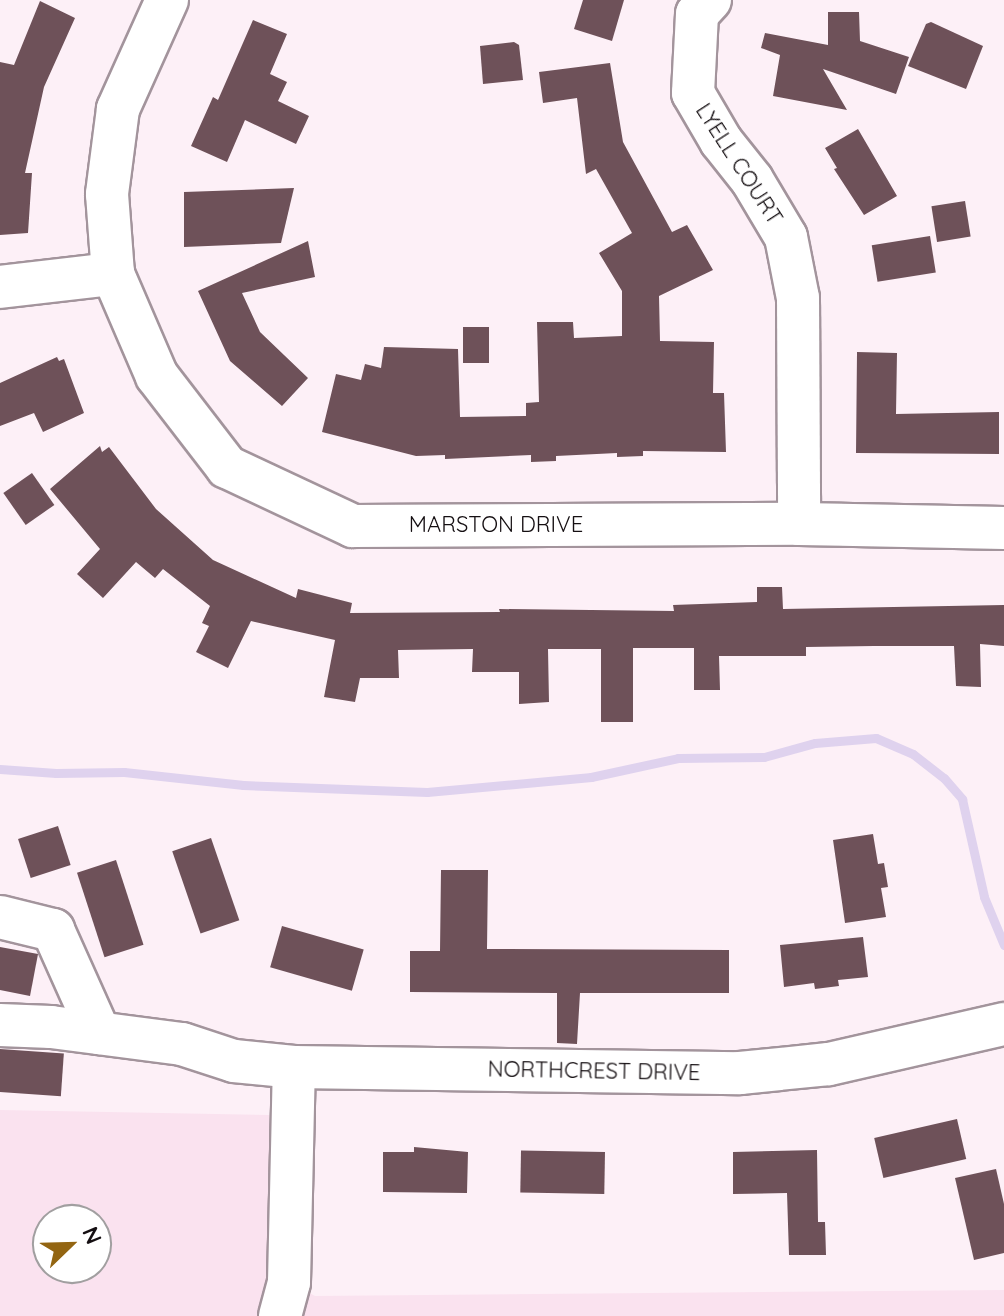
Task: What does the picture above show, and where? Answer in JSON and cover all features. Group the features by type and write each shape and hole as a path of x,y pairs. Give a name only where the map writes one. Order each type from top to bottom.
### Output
{"street":[{"name":"MARSTON DRIVE","path":"167,0 118,109 107,194 113,274 157,376 227,467 353,526 799,524 1004,528"},
{"name":"LYELL COURT","path":"710,0 697,14 693,93 786,237 798,298 799,524"},
{"path":"0,287 113,274"},
{"path":"0,917 53,930 99,1033"},
{"name":"NORTHCREST DRIVE","path":"0,1025 182,1044 234,1061 294,1067 740,1073 829,1064 1004,1024"},
{"path":"280,1316 289,1282 294,1067"}],"shaded area":[{"path":"0,1110 269,1115 272,1175 289,1282 315,1296 1004,1290 1004,1316 0,1316"}],"building":[{"path":"583,0 624,0 612,41 574,29"},
{"path":"40,1 75,18 44,87 25,173 32,173 28,233 0,235 0,62 14,65"},
{"path":"828,12 859,12 860,41 909,57 896,94 823,69 847,110 773,96 780,55 761,48 765,33 828,45"},
{"path":"253,20 287,34 270,74 287,82 278,101 309,116 296,144 245,120 227,162 191,146 213,97 218,100"},
{"path":"931,22 983,46 966,89 908,66 926,24"},
{"path":"514,42 519,45 523,80 483,84 480,46"},
{"path":"610,63 623,142 672,232 687,225 713,270 659,296 660,341 714,342 713,393 724,393 726,452 643,451 643,456 617,457 617,453 556,456 556,461 531,462 531,455 445,459 445,455 416,456 322,432 336,374 361,380 365,364 381,368 384,347 458,349 460,417 526,416 526,403 539,402 537,322 573,322 574,338 622,336 622,291 599,253 632,233 596,169 586,174 577,98 543,103 539,72"},
{"path":"858,129 897,196 864,215 834,169 837,168 825,148"},
{"path":"294,188 281,243 184,247 184,192"},
{"path":"965,201 971,237 937,242 931,206"},
{"path":"930,236 936,273 878,282 872,245"},
{"path":"308,241 315,277 242,293 260,332 308,378 282,406 230,361 198,291"},
{"path":"463,327 489,327 489,363 463,363"},
{"path":"857,352 897,353 896,414 999,412 999,454 856,453"},
{"path":"57,357 59,361 64,359 84,413 43,432 34,413 0,426 0,383"},
{"path":"100,446 102,452 109,447 156,509 213,560 296,598 298,589 352,603 350,613 500,612 499,609 674,611 673,605 757,602 757,587 782,587 783,609 1004,605 1004,646 980,644 981,687 956,686 954,646 874,646 806,647 806,656 719,656 720,690 694,690 694,648 633,648 633,722 601,722 601,649 548,649 549,702 519,704 519,672 472,672 473,649 398,650 399,678 360,678 355,702 324,697 335,640 251,621 228,668 196,652 209,626 202,623 210,606 163,569 155,578 136,562 103,598 77,574 100,549 50,489"},
{"path":"32,473 54,505 26,525 3,493"},
{"path":"58,826 71,865 31,878 18,839"},
{"path":"873,834 878,864 884,863 888,887 881,888 886,917 845,923 833,840"},
{"path":"211,838 239,920 201,934 172,851"},
{"path":"116,860 144,945 105,957 77,873"},
{"path":"441,870 488,870 487,949 729,950 729,993 580,993 577,1044 557,1043 557,993 410,992 410,951 440,951"},
{"path":"282,926 364,949 352,991 270,967"},
{"path":"863,937 868,977 838,980 839,986 815,989 814,983 784,987 780,945"},
{"path":"0,947 38,954 30,996 0,990"},
{"path":"0,1049 64,1053 61,1096 0,1092"},
{"path":"957,1119 966,1159 883,1178 874,1138"},
{"path":"414,1147 468,1152 467,1193 383,1192 383,1152 414,1152"},
{"path":"817,1150 818,1222 825,1222 826,1255 789,1255 787,1193 733,1194 733,1152"},
{"path":"521,1151 605,1152 604,1194 520,1193"},
{"path":"996,1169 1004,1204 1004,1253 974,1260 955,1178"}],"waterway":[{"path":"0,769 56,773 124,772 243,785 427,792 591,777 678,758 764,757 815,743 876,738 913,754 944,778 962,799 984,897 1004,945"}]}
